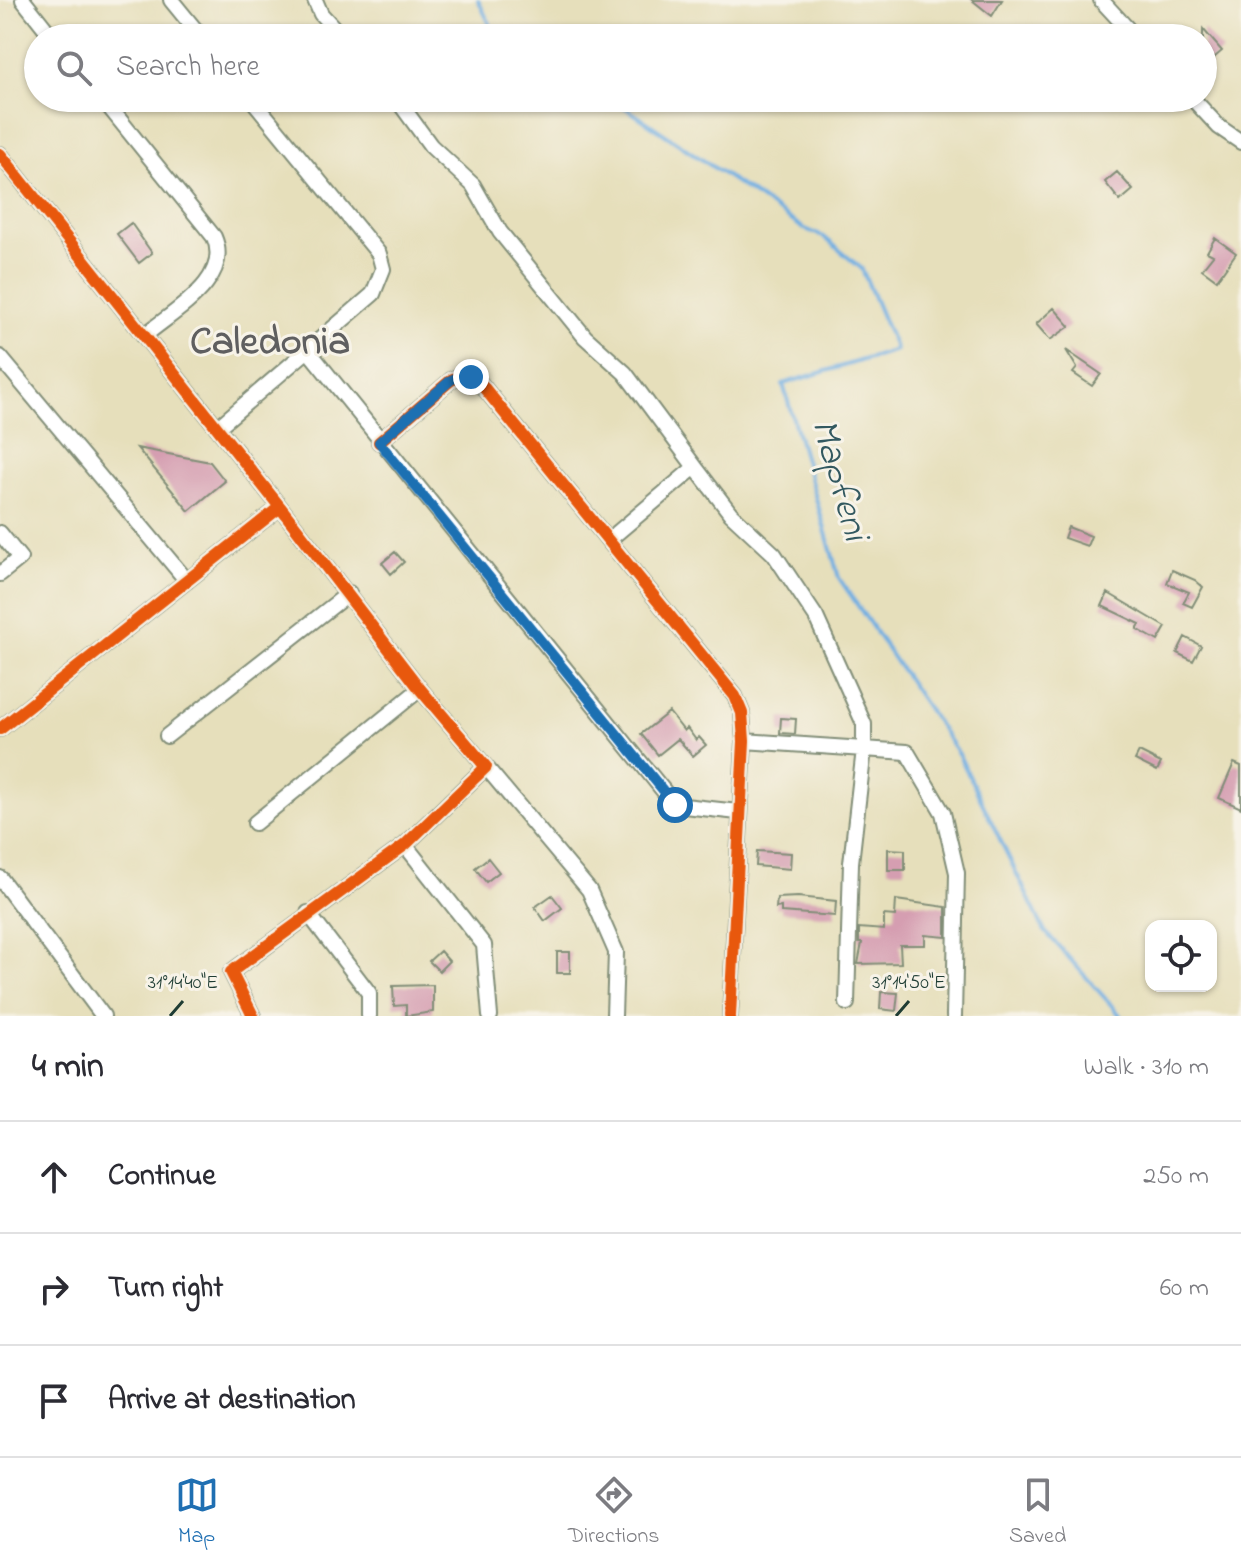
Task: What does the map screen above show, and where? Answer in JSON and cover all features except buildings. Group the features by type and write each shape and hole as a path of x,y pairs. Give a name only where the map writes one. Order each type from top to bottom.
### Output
{"street":[{"path":"23,0 42,24"},
{"path":"171,0 191,24"},
{"path":"315,0 321,14 330,24"},
{"path":"1101,0 1123,24"},
{"path":"113,112 214,237 220,250 216,271 207,283 144,336"},
{"path":"217,428 373,294 382,277 383,263 262,112"},
{"path":"406,112 431,146 473,185 500,232 585,337 625,373 731,514 774,554 816,617 864,724 851,863 847,1003"},
{"path":"1205,112 1219,127 1241,142"},
{"path":"0,154 349,593 420,689 589,890 616,952 614,1016"},
{"path":"307,349 675,805 738,812"},
{"path":"0,357 187,581"},
{"path":"379,442 451,380 462,375 481,384 735,696 742,713 744,741 730,1016"},
{"path":"610,539 695,467"},
{"path":"0,729 280,507"},
{"path":"0,533 20,558 0,574"},
{"path":"167,736 349,593"},
{"path":"255,823 420,689"},
{"path":"744,741 907,752 943,813 957,873 954,1016"},
{"path":"253,1016 231,972 405,845 486,767"},
{"path":"405,845 484,945 490,1016"},
{"path":"0,878 103,1016"},
{"path":"308,913 369,993 369,1016"}],"waterway":[{"name":"Mapfeni","path":"478,0 490,24"},
{"name":"Mapfeni","path":"632,112 803,228 824,237 862,269 896,350 783,384 839,578 959,755 1044,930 1121,1016"}],"cycle path":[{"path":"0,154 280,507 0,729"},
{"path":"379,442 451,380 462,375 481,384 735,696 742,713 744,741 730,1016"},
{"path":"253,1016 231,972 405,845 486,767 420,689 280,507"}],"district":[{"name":"Caledonia","path":"270,343"}],"route":[{"path":"471,377 462,375 451,380 379,442 675,805"}]}
